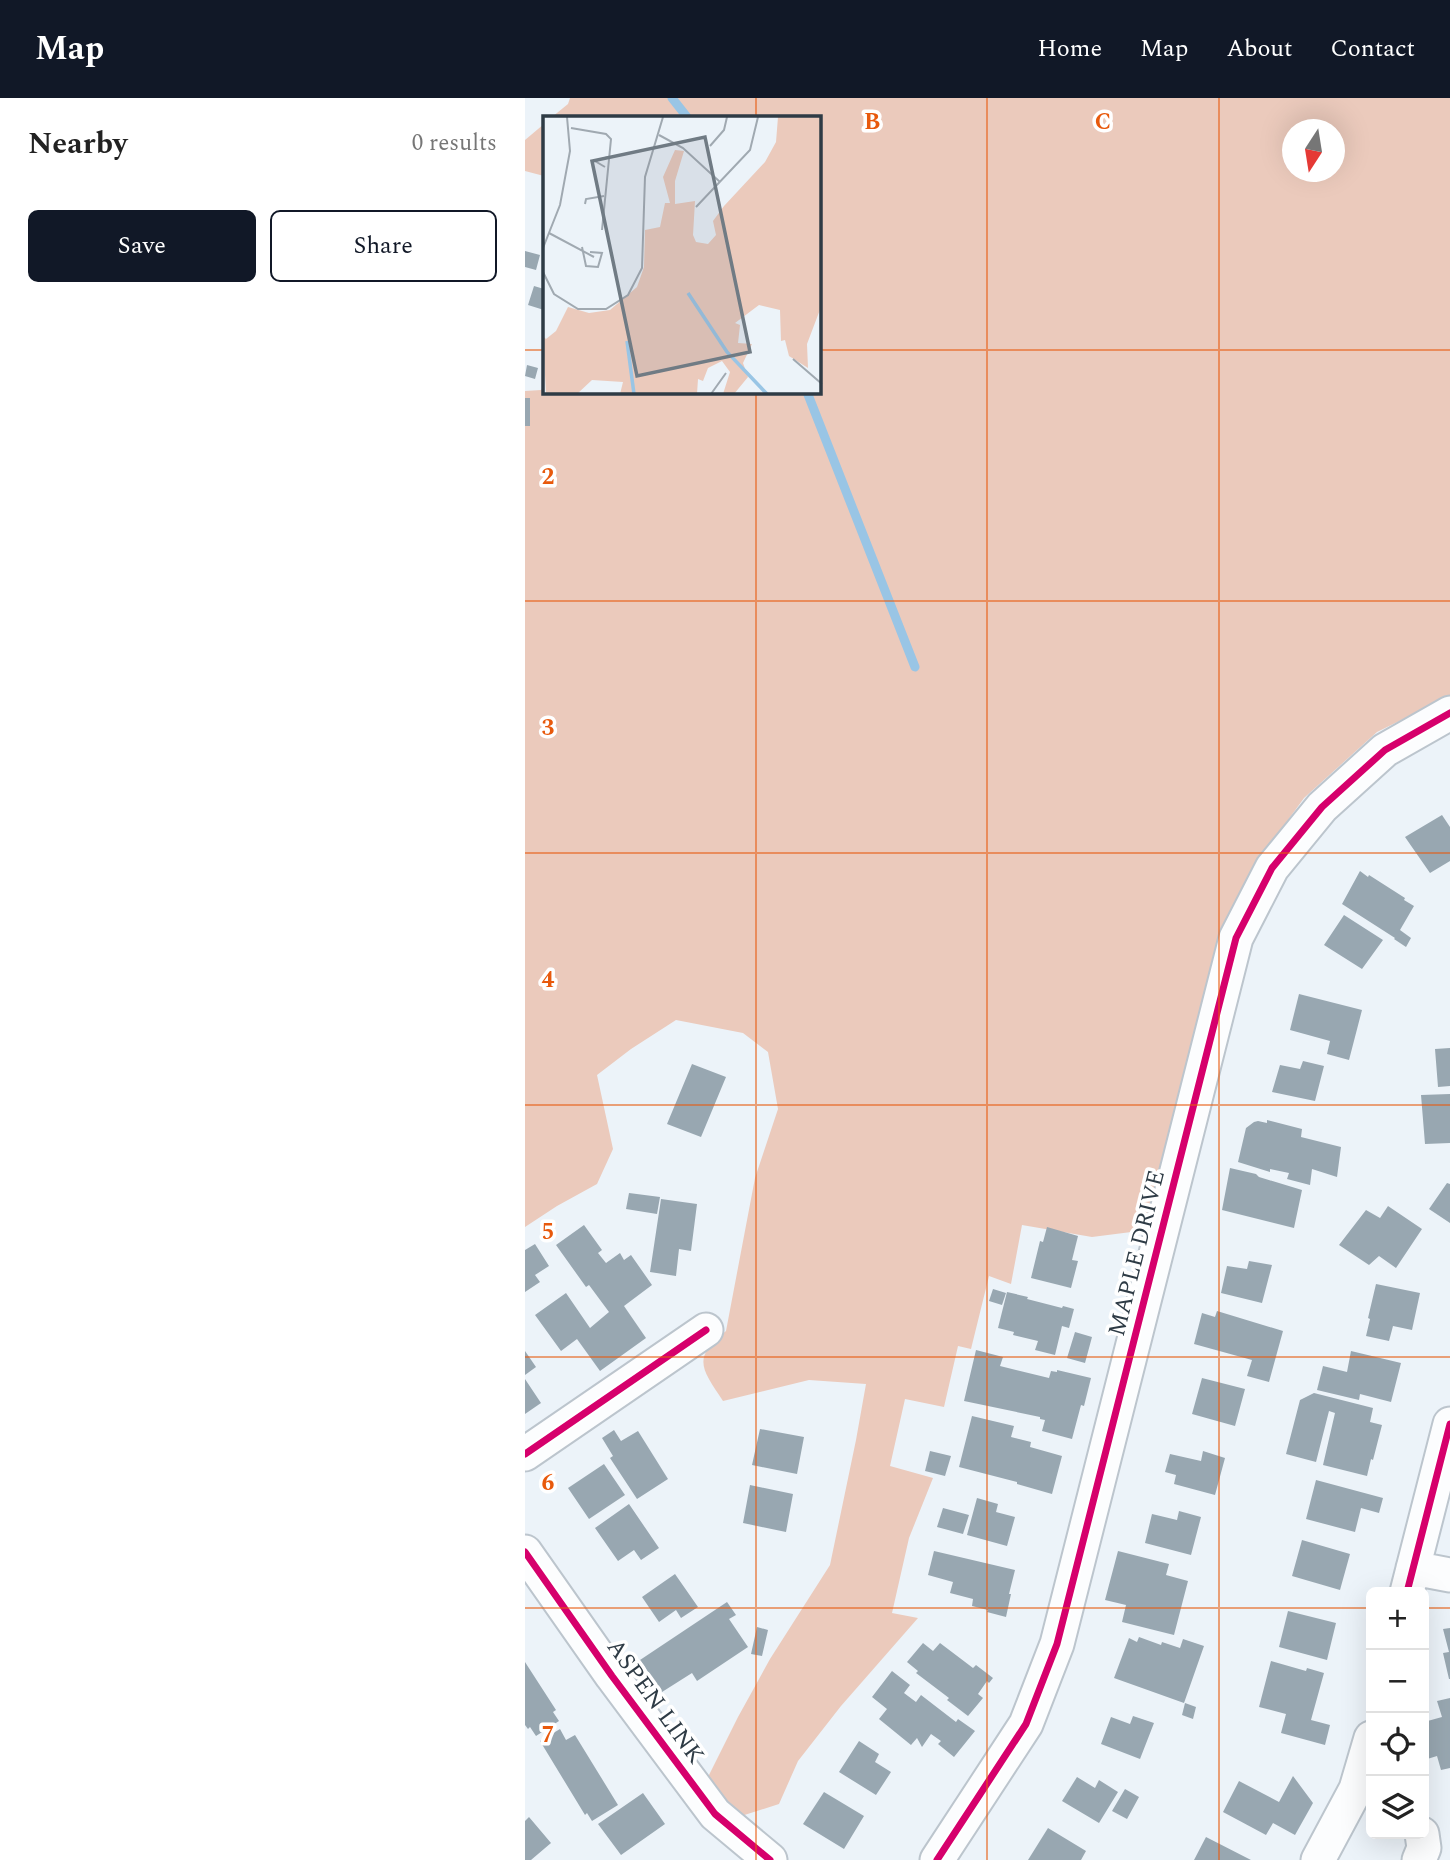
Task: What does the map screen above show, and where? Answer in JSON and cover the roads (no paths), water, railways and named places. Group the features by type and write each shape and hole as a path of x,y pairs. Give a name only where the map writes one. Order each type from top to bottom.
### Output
{"street":[{"name":"MAPLE DRIVE","path":"937,1860 1026,1724 1057,1644 1236,938 1272,868 1322,807 1385,750 1450,713"},
{"path":"525,1454 706,1330"},
{"path":"1450,1424 1410,1580 1450,1575"},
{"name":"ASPEN LINK","path":"525,1552 612,1676 715,1814 770,1860"},
{"path":"1318,1860 1364,1792"},
{"path":"1419,1860 1424,1848 1423,1839"}],"waterway":[{"path":"672,98 686,116"},
{"path":"808,394 915,667"}]}
